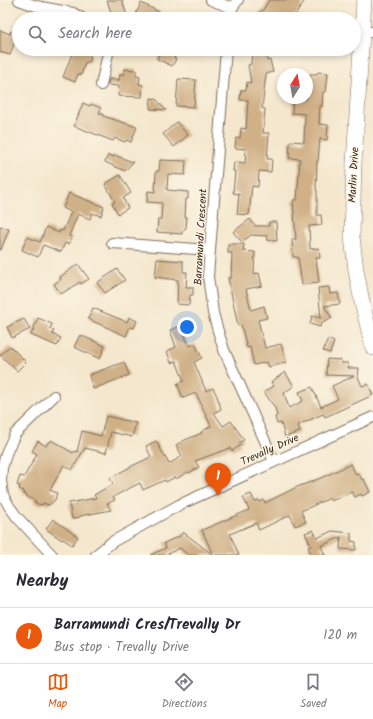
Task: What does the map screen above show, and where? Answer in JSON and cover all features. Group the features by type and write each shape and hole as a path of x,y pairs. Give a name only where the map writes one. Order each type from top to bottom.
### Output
{"street":[{"path":"19,0 36,6 68,12"},
{"path":"211,0 235,4"},
{"name":"Marlin Drive","path":"364,0 368,32 354,163 352,237 362,302 373,348"},
{"path":"101,85 107,56"},
{"name":"Barramundi Crescent","path":"225,56 208,276 212,307 224,350 274,461"},
{"path":"112,244 210,250"},
{"path":"52,555 8,506 1,480 5,456 15,434 54,396"},
{"name":"Trevally Drive","path":"96,555 112,542 140,525 179,505 373,417"}],"building":[{"path":"107,0 122,0 126,12 111,12"},
{"path":"269,0 305,0 297,12 260,12 263,10"},
{"path":"141,3 160,12 137,12"},
{"path":"0,30 10,34 12,31 12,50 10,55 0,52"},
{"path":"71,56 90,56 90,61 85,63 81,75 78,74 75,82 63,77"},
{"path":"158,56 175,56 174,58 176,59 172,66 157,59"},
{"path":"252,56 267,56 267,61 270,60 273,72 266,74 262,108 265,109 263,133 269,133 267,159 272,159 271,172 259,171 258,187 252,186 249,215 237,214 239,194 233,193 235,171 233,171 234,162 245,163 246,149 235,148 236,138 240,138 241,128 246,129 248,100 240,100 241,90 246,90 247,82 251,83 248,65 251,64"},
{"path":"125,69 136,70 136,76 140,77 139,84 143,85 142,97 118,96 119,86 108,85 109,79 119,80 120,74 124,75"},
{"path":"318,72 328,73 326,92 323,92 322,106 320,106 319,124 328,125 327,140 320,139 317,161 317,215 321,215 322,225 309,226 310,249 319,248 320,258 316,258 319,283 302,285 298,257 293,257 292,239 296,239 293,200 297,200 300,159 289,158 290,141 304,142 305,114 292,113 293,104 313,104 313,74 317,74"},
{"path":"178,79 196,80 194,107 176,106"},
{"path":"151,98 156,99 166,110 150,109"},
{"path":"83,103 101,108 99,113 103,114 103,116 137,127 131,142 126,140 125,142 115,138 113,141 74,126"},
{"path":"177,122 188,135 174,147 163,134"},
{"path":"108,155 114,157 114,155 133,162 125,171 105,162"},
{"path":"160,160 186,161 185,175 168,174 167,190 188,192 185,217 187,217 186,228 182,231 182,234 157,232 158,219 161,219 162,203 147,202 148,191 155,192 156,171 159,171"},
{"path":"120,175 131,193 123,198 128,208 118,214 112,203 115,202 105,184"},
{"path":"69,193 104,207 101,216 92,213 90,219 78,214 69,236 72,237 69,244 65,243 61,252 43,245 38,257 22,250 27,237 40,242 46,227 59,233 60,230 63,231 71,212 63,208"},
{"path":"250,219 255,226 269,226 269,222 276,222 277,241 267,240 268,236 251,235 242,242 233,232"},
{"path":"0,226 9,229 1,250 0,250"},
{"path":"228,244 244,244 243,251 255,252 254,274 259,273 262,286 246,289 251,310 264,306 267,318 258,320 265,348 281,344 286,362 269,367 267,362 254,365 250,347 247,348 241,325 238,326 228,278 231,278 232,253 228,253"},
{"path":"157,259 183,261 183,272 187,272 186,287 193,287 193,295 190,295 189,305 177,304 178,280 155,277"},
{"path":"78,264 89,279 81,284 80,282 61,294 54,284 61,279 60,277"},
{"path":"117,269 125,280 105,293 97,283"},
{"path":"329,287 330,294 338,293 340,304 324,306 332,318 321,324 320,327 310,324 312,316 321,318 318,288"},
{"path":"93,308 127,322 129,317 137,321 134,328 130,327 126,336 88,319"},
{"path":"38,318 52,324 50,329 54,331 52,334 61,338 57,346 31,335"},
{"path":"24,319 30,329 12,338 7,327"},
{"path":"181,326 189,346 195,344 202,358 194,362 206,391 213,388 217,396 221,409 214,413 223,426 231,421 244,440 239,443 241,445 232,451 230,448 195,461 199,467 176,479 175,477 166,482 165,480 143,490 140,483 126,490 113,497 115,500 107,504 111,510 72,519 69,503 96,498 94,495 113,484 110,478 151,457 146,446 156,441 169,464 182,456 176,445 202,433 201,432 211,426 196,393 183,398 177,384 184,381 176,361 171,363 167,351 176,347 170,330"},
{"path":"80,335 105,346 100,359 74,347"},
{"path":"328,339 334,342 330,353 323,351"},
{"path":"10,346 26,362 17,371 0,355"},
{"path":"327,359 341,360 341,363 348,363 348,368 359,368 358,377 362,386 368,384 373,395 325,417 323,414 298,425 300,432 285,437 281,423 277,424 275,408 264,392 274,386 271,382 285,372 294,386 284,393 289,408 303,401 299,392 312,387 321,407 338,399 332,386 354,376 326,375"},
{"path":"124,362 129,375 93,389 89,375"},
{"path":"106,416 136,423 132,437 111,432 106,453 85,448 72,470 64,465 50,490 57,493 55,500 49,505 34,503 35,500 23,494 24,491 19,489 20,486 17,485 20,476 24,477 37,454 32,451 38,441 46,446 51,440 73,453 75,451 77,452 82,431 101,436"},
{"path":"351,464 356,475 359,474 362,480 364,479 370,492 362,496 361,494 355,497 352,492 331,501 330,498 301,511 306,522 295,526 290,515 259,530 256,523 230,534 239,555 213,555 202,530 249,510 243,497 251,494 255,502 264,500 265,503 297,487"},
{"path":"53,519 78,537 72,545 46,529"},
{"path":"313,530 317,538 332,531 351,533 351,541 356,542 356,550 340,549 341,537 321,546 325,555 312,555 308,547 311,546 305,533"},
{"path":"183,532 213,555 188,555 180,548 166,555 150,555 166,548 164,543 180,536"}],"place":[{"name":"Barramundi Cres/Trevally Dr","path":"218,496"}]}
